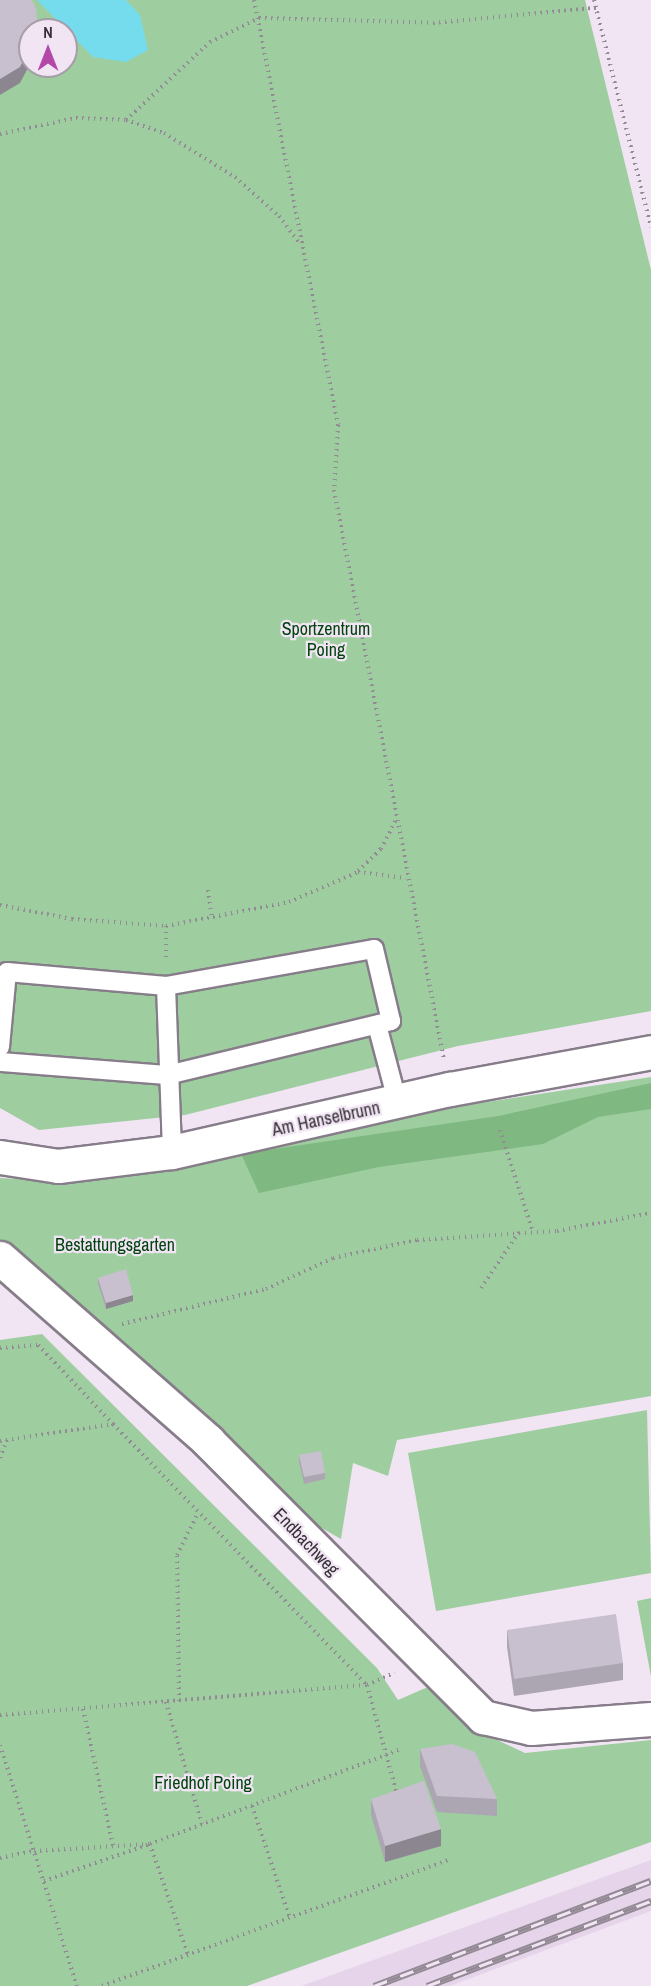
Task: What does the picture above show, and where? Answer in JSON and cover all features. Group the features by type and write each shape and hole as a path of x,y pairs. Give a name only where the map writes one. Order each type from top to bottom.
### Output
{"street":[{"name":"Am Hanselbrunn","path":"0,1157 58,1166 172,1152 651,1052"},
{"name":"Endbachweg","path":"0,1258 208,1441 421,1660 483,1717 531,1728 651,1719"}],"lane":[{"path":"0,1047 6,972 166,986 374,949 391,1021 167,1075 0,1062"},
{"path":"166,986 167,1075 172,1152"},
{"path":"376,1025 398,1104"}],"path":[{"path":"254,0 338,425 334,490 406,878 444,1062"},
{"path":"594,0 651,227"},
{"path":"126,120 210,42 259,18 433,23 596,8"},
{"path":"0,134 76,118 126,120 164,134 235,177 279,216 301,245"},
{"path":"0,905 72,919 166,926 212,919 289,902 358,872 381,849 396,819"},
{"path":"358,872 406,878"},
{"path":"208,890 212,919"},
{"path":"166,926 166,986"},
{"path":"500,1130 532,1232"},
{"path":"80,1328 117,1325 266,1288 333,1258 417,1240 532,1232 651,1213"},
{"path":"481,1288 519,1232"},
{"path":"0,1348 38,1345 197,1515 367,1685 382,1756 397,1795"},
{"path":"0,1441 113,1425"},
{"path":"0,1458 8,1440"},
{"path":"179,1701 177,1556 197,1515"},
{"path":"0,1716 367,1685 421,1660"},
{"path":"166,1702 202,1824"},
{"path":"83,1709 113,1846"},
{"path":"0,1745 77,1986"},
{"path":"44,1881 150,1844 402,1749"},
{"path":"252,1806 290,1918"},
{"path":"0,1858 34,1851 150,1844"},
{"path":"150,1844 188,1955"},
{"path":"102,1986 449,1860"}],"shaded area":[{"path":"651,1860 651,1911 450,1986 301,1986"}],"green space":[{"name":"Sportzentrum Poing","path":"0,0 585,0 651,270 651,1011 458,1046 185,1115 39,1130 0,1108"},
{"name":"Bestattungsgarten","path":"651,1077 651,1396 397,1440 388,1476 353,1463 341,1539 297,1514 0,1244 0,1178 58,1181 207,1160 428,1111"},
{"path":"651,1083 651,1109 598,1117 543,1144 379,1167 259,1193 241,1154 498,1116"},
{"name":"Friedhof Poing","path":"42,1334 377,1668 398,1700 430,1686 472,1728 525,1753 651,1740 651,1842 247,1986 0,1986 0,1340"},
{"path":"647,1410 651,1573 436,1611 408,1453"},
{"path":"651,1598 651,1677 637,1601"}],"water":[{"path":"37,0 126,0 140,15 148,50 126,62 93,57 78,42 78,18 55,18"}],"building":[{"path":"0,0 32,0 37,18 18,18 18,68 0,79"},
{"path":"126,1269 133,1295 106,1303 98,1278"},
{"path":"321,1451 325,1473 304,1477 299,1455"},
{"path":"616,1614 623,1663 514,1679 507,1630"},
{"path":"452,1744 475,1752 497,1799 437,1796 420,1749"},
{"path":"424,1781 441,1829 385,1846 371,1799"}],"railway":[{"path":"374,1986 651,1881"},
{"path":"427,1986 651,1901"}]}
